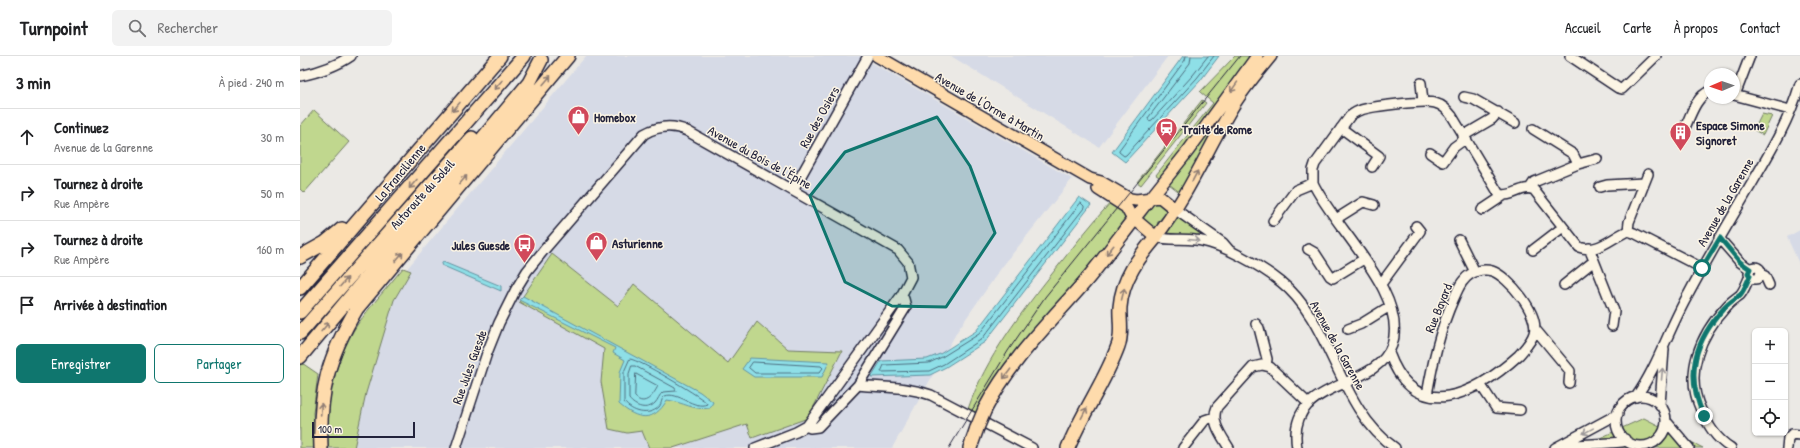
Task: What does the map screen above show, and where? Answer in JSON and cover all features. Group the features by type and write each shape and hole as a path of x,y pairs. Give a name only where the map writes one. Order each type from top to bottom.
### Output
{"highway":[{"name":"La Francilienne","path":"300,288 387,185 500,56"},
{"name":"Autoroute du Soleil","path":"300,312 524,56"},
{"path":"321,448 321,400 332,356 348,323 378,283 568,56"},
{"path":"300,356 529,83 543,58"},
{"name":"Autoroute du Soleil","path":"300,333 543,58"},
{"path":"300,257 325,243 338,233 377,190 387,185"},
{"path":"970,448 985,409 995,390 1030,343 1082,284 1134,219"},
{"path":"1068,448 1075,431 1119,344 1120,305 1131,270 1137,260 1156,237"}],"main road":[{"name":"Avenue de l'Orme à Martin","path":"877,56 1090,179 1101,182 1130,200 1152,198"},
{"path":"1134,219 1152,198 1257,56"},
{"path":"1156,237 1176,210 1233,106 1270,56"},
{"name":"Avenue de l'Orme à Martin","path":"1090,179 1097,188 1126,207 1134,219 1156,237"},
{"path":"1152,198 1160,198 1176,210"}],"street":[{"path":"300,76 318,72 351,56"},
{"name":"Rue des Osiers","path":"792,190 868,56"},
{"path":"1570,56 1622,89 1656,56"},
{"path":"1740,79 1749,56"},
{"path":"1421,83 1423,102"},
{"name":"Avenue de la Garenne","path":"1636,397 1665,344 1678,312 1702,268 1772,148 1799,94 1800,84"},
{"path":"1684,130 1700,98 1704,94"},
{"path":"1464,97 1473,99 1515,123"},
{"path":"1740,97 1790,110"},
{"path":"1297,448 1297,426 1303,411 1323,393 1380,364 1389,353 1395,331 1390,306 1381,284 1313,184 1313,170 1315,164 1350,116 1361,110 1423,102 1437,104 1448,111 1495,189 1503,196"},
{"path":"1430,153 1443,162 1454,147 1464,138 1492,119 1498,112"},
{"name":"Avenue du Bois de l'Épine","path":"512,297 527,271 544,250 644,134 652,129 678,126 854,224 903,255 908,262 911,277 901,296 807,426"},
{"path":"1341,128 1380,156 1372,167"},
{"path":"1533,129 1573,154 1578,164"},
{"path":"1482,210 1503,196 1530,188 1534,182 1578,164 1596,159"},
{"path":"1628,231 1629,222 1648,174"},
{"path":"1600,187 1607,185 1644,183"},
{"path":"1273,221 1296,190 1313,184"},
{"path":"1530,188 1537,194 1580,246 1589,248 1606,243 1628,231"},
{"path":"1336,219 1363,202 1374,205"},
{"path":"1176,210 1223,243 1230,251"},
{"path":"1381,284 1420,231 1416,226"},
{"path":"1533,250 1563,227"},
{"path":"1628,231 1702,268"},
{"path":"1156,237 1163,239 1208,242 1230,251"},
{"path":"1720,238 1756,279 1760,275 1765,276 1769,285"},
{"path":"1389,353 1395,370 1408,386 1427,395 1448,397 1480,384 1510,363 1528,345 1535,329 1534,319 1528,305 1502,278 1490,271 1475,272 1458,240"},
{"path":"1589,248 1614,311 1612,326"},
{"path":"1308,249 1315,253 1330,276 1334,278 1364,259"},
{"name":"Avenue de la Garenne","path":"1230,251 1275,278 1296,297 1314,323 1359,410 1388,444 1394,448"},
{"path":"1564,285 1594,261"},
{"name":"Rue Bayard","path":"1427,395 1433,358 1448,310 1463,280 1475,272"},
{"path":"1731,448 1719,439 1700,407 1695,390 1694,368 1697,354 1708,332 1725,307 1741,295 1750,273"},
{"path":"755,448 796,432 807,426 810,428 818,427 858,386 906,307 904,299 901,296"},
{"name":"Rue Jules Guesde","path":"456,448 487,353 512,297"},
{"path":"1348,329 1361,324 1390,306"},
{"path":"1256,324 1259,328 1267,359 1266,365"},
{"path":"1535,329 1570,371 1569,383"},
{"name":"Avenue de la Garenne","path":"1660,405 1665,344"},
{"path":"1528,345 1547,345"},
{"path":"1380,364 1395,370"},
{"path":"1229,448 1216,425 1214,416 1217,407 1253,367 1258,365 1266,365 1274,370 1309,404"},
{"path":"1480,384 1496,408 1520,410"},
{"path":"858,386 897,387 916,390 931,395 1032,448"},
{"path":"1666,421 1665,429 1661,436 1650,446 1636,445 1625,439 1618,428 1618,414 1624,403 1636,397 1649,398 1660,405 1666,421 1689,448"},
{"path":"1557,447 1618,414"},
{"path":"1183,448 1205,420 1214,416"},
{"path":"1786,448 1788,438 1792,434 1800,435"},
{"path":"1557,447 1586,443 1622,442 1625,439"}],"highlighted area":[{"path":"937,117 970,166 995,233 946,307 892,306 845,282 810,196 845,152"}],"shaded area":[{"path":"586,56 860,56 1072,179 1002,267 958,330 892,448 330,448 384,296"},
{"path":"951,56 1168,56 1099,147"},
{"path":"1800,230 1800,266 1787,237"}],"green space":[{"path":"1235,56 1253,56 1161,178 1156,175 1213,103 1200,92"},
{"path":"1261,56 1266,56 1182,194 1169,184 1190,158"},
{"path":"1202,100 1206,103 1141,185 1137,182"},
{"path":"314,110 349,142 304,193 300,189 300,126"},
{"path":"1762,114 1772,116 1763,135 1754,130"},
{"path":"1111,202 1126,214 1126,222 979,414 968,409 984,371 1017,319 1082,236"},
{"path":"1155,202 1158,202 1168,210 1166,216 1164,215 1157,223 1159,225 1154,228 1143,219"},
{"path":"1179,217 1206,235 1165,236"},
{"path":"552,254 618,306 634,284 728,363 757,322 788,349 842,351 808,418 752,438 747,424 673,448 649,448 642,431 627,433 609,429 601,382 604,349 519,302"},
{"path":"403,268 411,271 394,300 366,393 354,448 328,448 327,432 330,400 342,353 357,325"},
{"path":"302,363 318,374 313,413 316,448 300,448 300,365"},
{"path":"1644,418 1703,448 1578,448"}],"water":[{"path":"1183,56 1219,56 1200,81 1125,162 1112,152"},
{"path":"1079,197 1091,205 985,342 946,367 930,375 871,377 881,361 927,359 940,354 976,331"},
{"path":"443,262 501,286 501,291 441,265"},
{"path":"523,296 700,392 713,402 710,408 704,409 667,400 657,413 651,416 645,417 632,413 619,404 620,372 625,360 613,353 615,348 519,300"},
{"path":"750,358 829,362 822,377 754,377 742,369"}],"tram line":[{"path":"949,448 1008,351 1045,297 1240,56"}],"place":[{"name":"Homebox","path":"578,136"},
{"name":"Traité de Rome","path":"1166,148"},
{"name":"Espace Simone Signoret","path":"1681,152"},
{"name":"Asturienne","path":"597,262"},
{"name":"Jules Guesde","path":"525,264"}],"route":[{"path":"1702,268 1720,238 1740,262 1750,269 1748,273 1750,276 1741,295 1725,307 1719,315 1701,344 1694,363 1693,372 1697,398 1704,416"}]}
